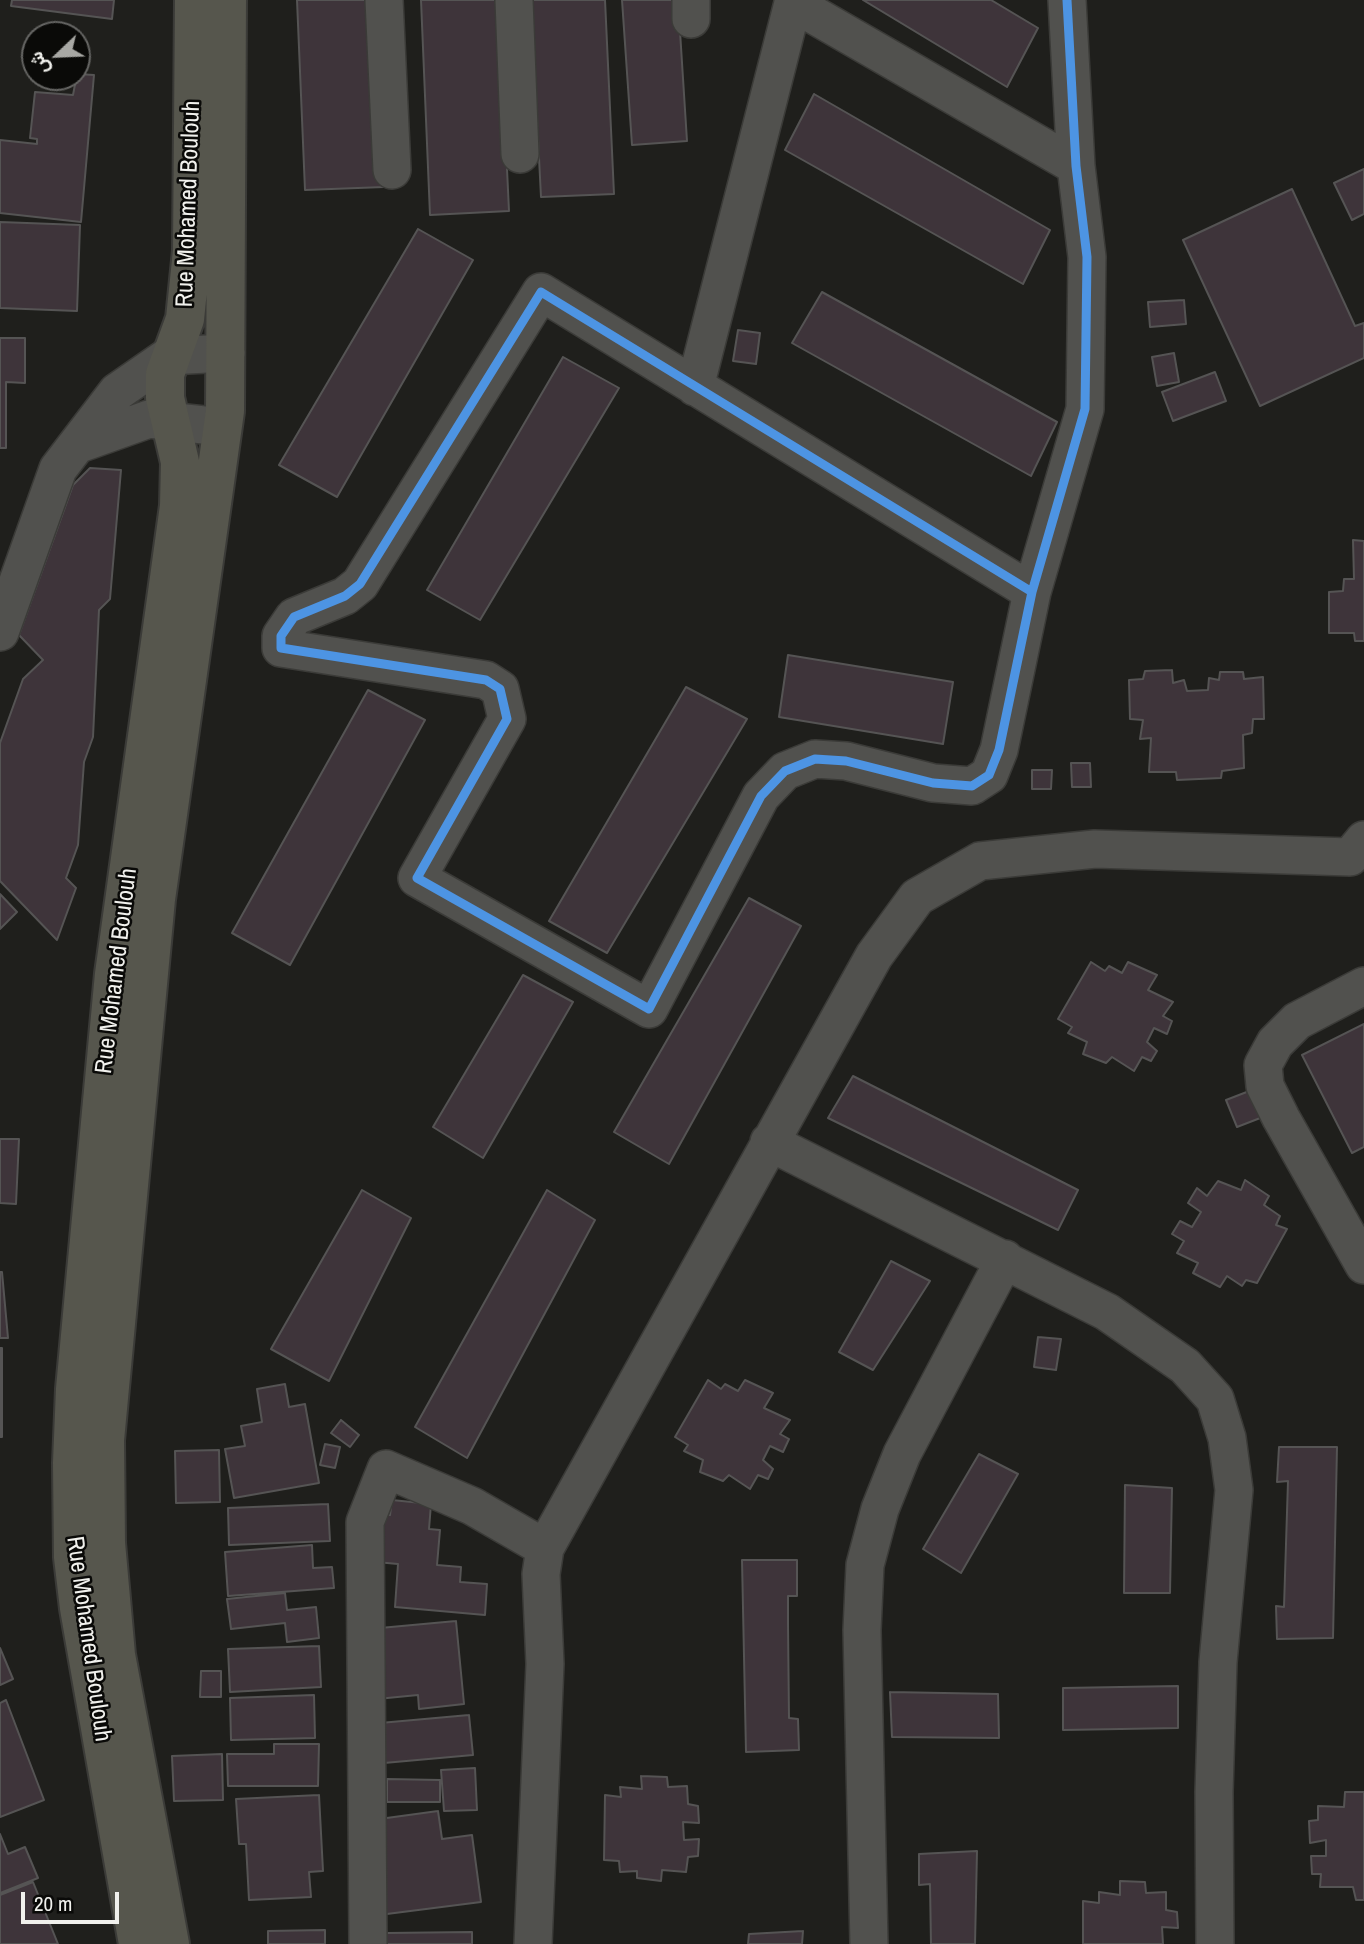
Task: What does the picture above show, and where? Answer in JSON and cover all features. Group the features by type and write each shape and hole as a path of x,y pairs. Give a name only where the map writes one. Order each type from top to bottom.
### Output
{"main road":[{"name":"Rue Mohamed Boulouh","path":"138,1944 79,1608 73,1557 72,1463 75,1389 114,974 179,506 180,462 165,398 165,374 169,356 186,319 192,251 194,0"},
{"path":"170,1944 116,1655 106,1543 106,1440 156,899 222,427 226,353 227,0"}],"street":[{"path":"384,0 392,170"},
{"path":"514,0 520,154"},
{"path":"1032,592 541,292 360,584 345,596 293,617 281,636 281,648 486,680 500,690 508,719 417,878 649,1009 761,796 785,771 815,759 846,761 933,783 972,786 989,775 999,750 1032,592 1085,409 1087,257 1076,166 1068,0"},
{"path":"695,387 793,3 1076,166"},
{"path":"0,632 58,469 117,392 169,356 226,353"},
{"path":"79,444 149,419 222,427"},
{"path":"533,1944 545,1664 541,1574 545,1548 874,956 917,897 980,861 1094,849 1350,857 1364,840"},
{"path":"1364,986 1297,1021 1275,1042 1263,1065 1265,1086 1280,1118 1364,1265"},
{"path":"769,1142 1107,1312 1185,1366 1215,1399 1227,1438 1234,1490 1218,1662 1214,1792 1215,1944"},
{"path":"869,1944 862,1630 865,1565 880,1510 902,1454 1004,1259"},
{"path":"368,1944 365,1522 386,1469 472,1506 545,1548"}],"building":[{"path":"12,0 114,0 112,19 11,6"},
{"path":"297,0 376,0 384,187 305,190"},
{"path":"421,0 499,0 509,211 430,215"},
{"path":"531,0 605,0 614,194 541,197"},
{"path":"622,0 678,0 687,141 632,145"},
{"path":"863,0 991,0 1038,28 1007,87"},
{"path":"91,75 94,75 81,222 0,213 0,140 37,144 37,139 30,138 35,92 73,95 74,91 91,91"},
{"path":"814,94 1050,230 1023,284 785,150"},
{"path":"1364,169 1364,214 1352,220 1334,183"},
{"path":"1292,189 1355,326 1364,323 1364,358 1260,406 1183,240"},
{"path":"0,222 80,225 77,311 0,308"},
{"path":"418,229 473,260 337,497 279,465"},
{"path":"822,292 1057,422 1031,476 792,343"},
{"path":"1184,300 1186,324 1150,327 1148,302"},
{"path":"738,330 760,333 756,364 733,361"},
{"path":"0,338 25,338 25,383 6,382 6,448 0,448"},
{"path":"1174,353 1179,382 1157,386 1152,357"},
{"path":"563,357 619,388 480,620 427,590"},
{"path":"1215,372 1226,401 1173,421 1162,392"},
{"path":"90,468 121,470 110,599 99,610 93,737 84,762 78,845 66,878 76,888 57,940 0,881 0,743 23,679 43,660 19,635 73,485"},
{"path":"1353,540 1364,541 1364,641 1355,641 1354,633 1329,633 1329,592 1343,591 1344,579 1354,579"},
{"path":"788,655 953,682 943,744 779,717"},
{"path":"1172,670 1173,683 1184,680 1187,691 1208,690 1209,678 1219,680 1220,672 1243,672 1244,679 1263,677 1264,719 1253,719 1252,733 1243,735 1244,768 1222,771 1221,778 1177,780 1176,772 1149,772 1151,738 1140,739 1143,720 1130,719 1129,680 1143,679 1145,671"},
{"path":"686,687 747,719 607,953 549,921"},
{"path":"368,690 425,720 290,965 232,933"},
{"path":"1071,763 1090,763 1091,787 1072,787"},
{"path":"1032,770 1052,770 1051,789 1032,789"},
{"path":"0,894 17,912 0,929"},
{"path":"749,898 801,926 669,1164 614,1132"},
{"path":"1091,962 1105,971 1109,966 1122,973 1128,962 1157,975 1148,990 1173,1002 1163,1016 1172,1021 1167,1034 1154,1028 1147,1042 1157,1051 1151,1061 1142,1057 1134,1071 1112,1057 1106,1063 1083,1054 1087,1042 1068,1033 1072,1027 1058,1019"},
{"path":"523,975 573,1002 483,1158 433,1127"},
{"path":"1364,1024 1364,1147 1352,1153 1302,1055"},
{"path":"853,1076 1078,1190 1058,1230 828,1118"},
{"path":"1257,1088 1268,1115 1237,1127 1226,1100"},
{"path":"0,1139 19,1139 16,1204 0,1203"},
{"path":"1245,1180 1269,1196 1264,1205 1280,1216 1276,1225 1287,1229 1257,1283 1246,1280 1242,1286 1227,1276 1220,1287 1193,1273 1198,1263 1177,1253 1184,1241 1172,1234 1180,1221 1192,1227 1201,1212 1188,1203 1197,1188 1207,1196 1218,1181 1241,1190"},
{"path":"362,1190 411,1218 329,1381 271,1349"},
{"path":"547,1190 595,1220 467,1458 415,1427"},
{"path":"891,1261 930,1281 873,1370 839,1352"},
{"path":"2,1272 8,1338 0,1338"},
{"path":"1038,1337 1061,1339 1056,1370 1034,1367"},
{"path":"2,1348 2,1437 0,1437"},
{"path":"708,1380 721,1389 725,1384 738,1391 745,1380 773,1393 764,1408 790,1420 780,1434 789,1439 783,1452 770,1446 763,1460 773,1469 768,1479 758,1475 750,1489 729,1475 723,1481 700,1472 703,1460 684,1451 688,1445 675,1437"},
{"path":"285,1384 289,1407 305,1404 319,1483 234,1498 225,1449 245,1446 241,1426 262,1422 257,1389"},
{"path":"341,1420 359,1435 350,1447 331,1433"},
{"path":"325,1444 340,1447 335,1468 320,1465"},
{"path":"1279,1447 1337,1447 1333,1638 1277,1639 1276,1606 1284,1607 1288,1481 1277,1482"},
{"path":"219,1450 220,1502 176,1503 175,1451"},
{"path":"979,1454 1018,1474 961,1573 923,1549"},
{"path":"1125,1485 1172,1488 1170,1593 1124,1593"},
{"path":"392,1500 431,1504 429,1529 440,1530 437,1565 461,1567 460,1582 487,1584 485,1615 395,1607 398,1564 376,1562 371,1514 390,1515"},
{"path":"328,1504 330,1541 229,1545 228,1508"},
{"path":"312,1545 313,1568 332,1567 334,1588 228,1596 225,1552"},
{"path":"742,1560 797,1560 797,1596 788,1596 788,1624 789,1718 798,1719 799,1750 746,1752"},
{"path":"285,1593 287,1610 316,1607 319,1638 287,1642 285,1623 231,1629 227,1599"},
{"path":"456,1621 464,1704 419,1709 418,1695 377,1699 380,1628"},
{"path":"319,1646 321,1687 230,1692 228,1649"},
{"path":"0,1648 13,1679 0,1685"},
{"path":"201,1671 221,1671 221,1697 200,1697"},
{"path":"1178,1686 1178,1728 1063,1730 1063,1688"},
{"path":"890,1692 998,1694 999,1738 892,1737"},
{"path":"314,1695 315,1738 231,1740 230,1698"},
{"path":"6,1700 44,1800 0,1817 0,1703"},
{"path":"469,1715 473,1755 384,1763 380,1723"},
{"path":"274,1744 319,1744 318,1786 228,1786 227,1754 274,1754"},
{"path":"222,1754 223,1800 174,1801 172,1756"},
{"path":"475,1768 477,1810 444,1811 441,1770"},
{"path":"641,1776 667,1777 668,1787 687,1786 688,1804 698,1806 699,1823 683,1822 684,1840 699,1839 698,1856 688,1857 686,1872 662,1870 661,1881 637,1878 637,1871 620,1872 619,1861 604,1860 605,1795 621,1797 620,1787 642,1789"},
{"path":"387,1779 440,1780 440,1802 387,1802"},
{"path":"1345,1792 1364,1792 1364,1900 1356,1900 1353,1887 1320,1887 1321,1874 1312,1874 1311,1856 1326,1856 1326,1840 1310,1843 1309,1821 1318,1820 1318,1806 1344,1807"},
{"path":"319,1795 323,1871 309,1872 311,1897 249,1900 246,1844 239,1844 236,1799"},
{"path":"438,1811 442,1839 472,1835 481,1902 379,1915 372,1820"},
{"path":"0,1834 8,1854 25,1847 38,1878 0,1893"},
{"path":"977,1851 975,1944 931,1944 930,1884 919,1885 919,1854"},
{"path":"1120,1881 1145,1882 1146,1893 1166,1892 1166,1910 1177,1912 1178,1928 1162,1927 1163,1944 1083,1944 1083,1901 1099,1903 1099,1892 1120,1895"},
{"path":"33,1882 58,1944 0,1944 0,1895"},
{"path":"325,1930 325,1944 268,1944 268,1931"},
{"path":"803,1931 802,1944 748,1944 749,1934"},
{"path":"472,1932 472,1944 387,1944 386,1933"}],"cycle path":[{"path":"1032,592 541,292 360,584 345,596 294,617 281,636 281,648 486,680 500,689 507,719 417,878 649,1009 761,796 785,771 815,759 846,761 933,783 972,786 989,775 999,750 1032,592 1085,409 1087,257 1076,166 1067,0"}]}
